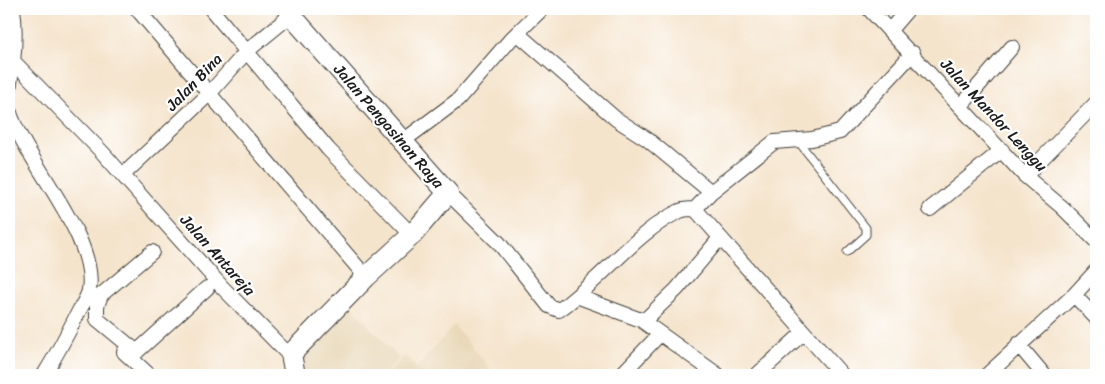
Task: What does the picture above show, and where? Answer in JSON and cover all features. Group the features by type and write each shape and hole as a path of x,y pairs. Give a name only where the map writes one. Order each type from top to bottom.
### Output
{"street":[{"path":"9,89 14,62 15,24 13,9"},
{"path":"137,9 366,277"},
{"path":"211,9 328,149 412,235"},
{"path":"403,141 458,100 517,33 542,9"},
{"name":"Jalan Mandor Lenggu","path":"869,9 913,53 1025,176 1063,208 1096,242"},
{"path":"890,30 908,9"},
{"name":"Jalan Bina","path":"123,176 209,94 247,51 290,12"},
{"name":"Jalan Pengasinan Raya","path":"290,12 448,193 412,235 366,277 291,354"},
{"path":"517,33 616,118 647,139 711,192"},
{"path":"961,106 1012,47"},
{"path":"448,193 499,243 549,306 560,310 579,297 656,226 681,210 695,209 711,192 774,142 840,132 913,53"},
{"name":"Jalan Antareja","path":"14,62 123,176 222,287 288,354 291,354"},
{"path":"1025,176 1096,103"},
{"path":"9,110 19,137 70,219 84,252 89,291 44,375"},
{"path":"930,210 1002,150"},
{"path":"695,209 842,375"},
{"path":"641,320 647,318 677,289 720,238"},
{"path":"150,375 134,355 97,319 96,306 101,295 152,252"},
{"path":"987,375 1018,344 1074,295 1096,271"},
{"path":"134,355 207,288"},
{"path":"1074,295 1096,318"},
{"path":"579,297 641,320 718,375"},
{"path":"78,312 134,355"},
{"path":"757,375 804,332"},
{"path":"622,375 660,334"},
{"path":"1018,344 1044,375"},
{"path":"291,354 295,375"}],"lane":[{"path":"797,140 866,228 866,235 848,252"}],"shaded area":[{"path":"350,305 399,359 383,375 300,375 306,350"},
{"path":"454,325 496,375 386,375 405,356 417,368"}]}
